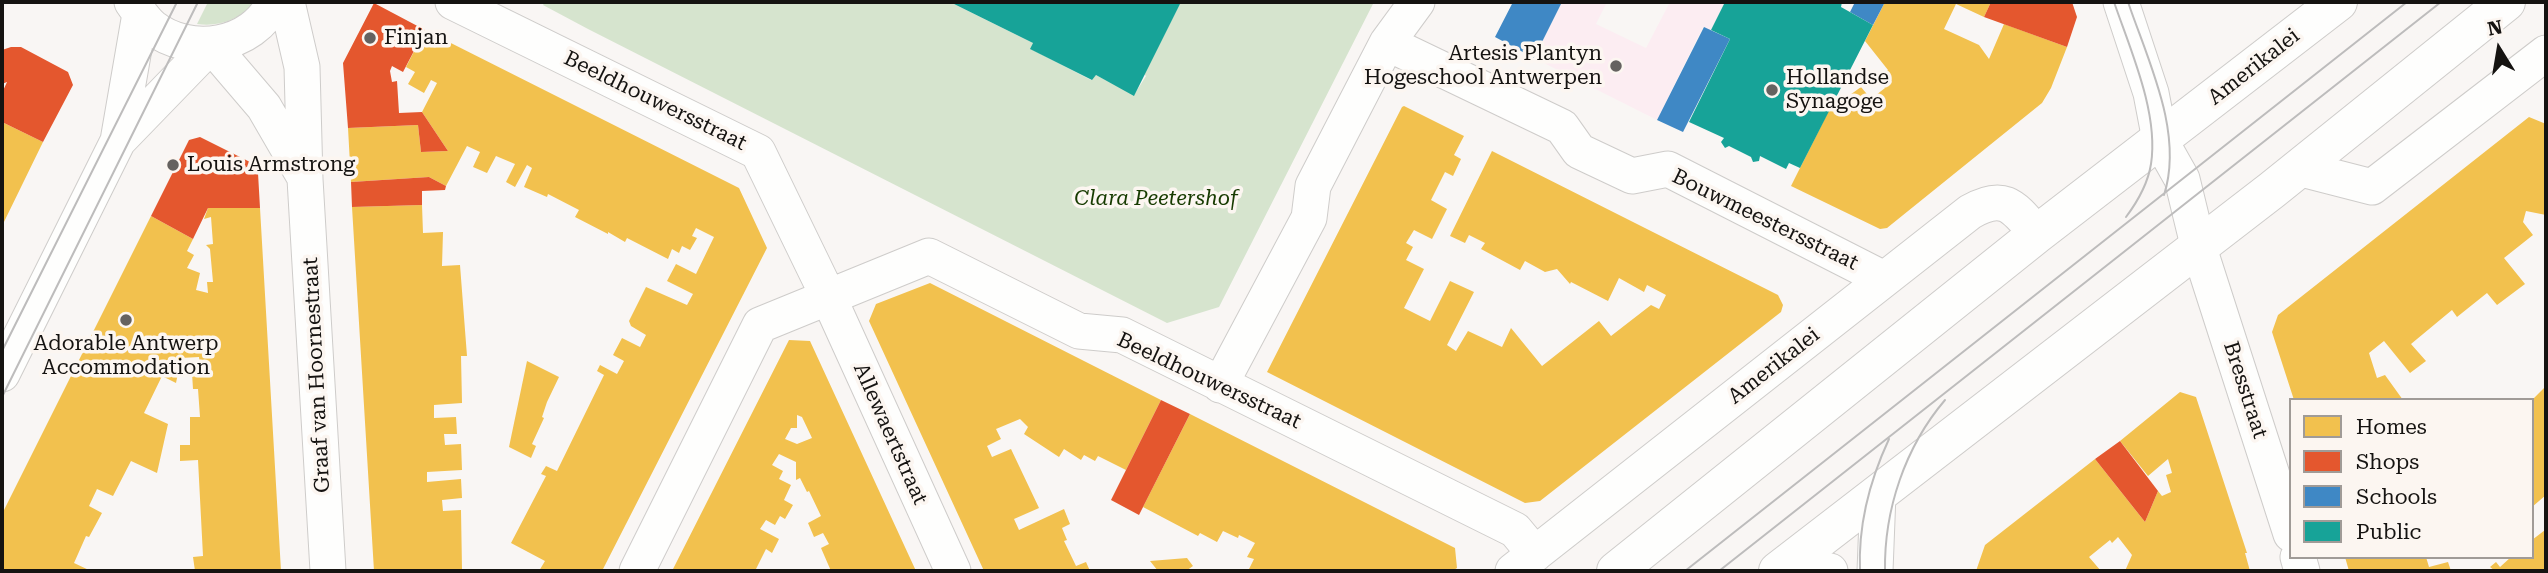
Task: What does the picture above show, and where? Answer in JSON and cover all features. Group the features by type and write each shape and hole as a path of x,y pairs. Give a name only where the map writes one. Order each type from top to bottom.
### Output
{"main road":[{"name":"Amerikalei","path":"1616,571 2037,234 2338,2"},
{"path":"1781,569 2298,168 2506,2"}],"street":[{"path":"136,8 151,26 178,41 211,44 228,41 247,32 261,21 274,2"},
{"name":"Graaf van Hoornestraat","path":"286,2 302,67 305,179 328,571"},
{"name":"Beeldhouwersstraat","path":"453,2 758,152 828,296 929,256 1079,331 1122,335 1516,530 1524,562"},
{"path":"1220,385 1309,218 1313,186 1387,43 1417,2"},
{"name":"Bresstraat","path":"2121,2 2151,93 2160,140 2182,179 2198,245 2289,528"},
{"path":"118,141 136,8"},
{"name":"Bouwmeestersstraat","path":"1387,43 1562,127 1579,152 1632,176 1668,169 1884,279"},
{"path":"2,374 118,141 211,44"},
{"name":"Graaf van Hoornestraat","path":"211,44 264,107 305,179"},
{"path":"2298,168 2372,187 2533,78 2546,53"},
{"name":"Amerikalei","path":"1524,562 1970,212 1988,203 2007,204 2014,207 2037,234"},
{"path":"637,571 760,325 828,296"},
{"name":"Allewaertstraat","path":"828,296 953,571"},
{"path":"1875,571 1878,494"},
{"path":"1781,569 1809,566 1830,571"}],"shaded area":[{"name":"Artesis Plantyn Hogeschool Antwerpen","path":"1562,2 1607,2 1596,24 1646,48 1670,2 1725,2 1711,30 1703,27 1657,120 1534,58"}],"green space":[{"path":"208,2 254,2 229,21 197,24"},
{"name":"Clara Peetershof","path":"545,2 950,2 1033,43 1031,49 1091,80 1096,75 1134,95 1146,76 1144,74 1181,2 1374,2 1219,307 1167,323 588,29 543,5"}],"building: Homes":[{"path":"1885,2 1991,2 1984,17 1956,4 1944,29 1979,45 1989,59 2004,24 2067,47 2051,88 2042,103 1887,228 1880,229 1791,186 1829,110 1861,87 1871,99 1885,88 1877,78 1888,70 1865,41"},
{"path":"425,30 739,188 767,248 602,571 539,571 545,561 511,543 546,476 541,474 546,466 557,471 604,375 597,371 600,365 617,374 624,361 613,355 622,338 640,347 646,335 631,326 629,321 646,287 687,305 693,294 667,281 676,264 696,274 714,237 696,228 692,236 697,238 690,250 682,246 679,253 672,249 668,259 627,238 625,242 575,217 579,210 548,194 547,197 524,187 532,168 527,165 515,187 506,182 515,164 496,156 487,173 473,167 480,152 467,146 446,186 429,177 351,182 348,128 418,125 421,152 448,151 422,112 437,83 431,80 424,93 408,84 415,72 406,67"},
{"path":"1404,106 1464,136 1454,155 1461,159 1453,176 1445,172 1431,200 1447,209 1432,239 1414,230 1406,243 1413,247 1406,260 1424,269 1404,308 1430,321 1450,281 1474,292 1447,345 1456,351 1468,331 1502,347 1511,328 1542,366 1599,321 1611,336 1651,305 1659,309 1666,295 1647,285 1644,292 1619,278 1608,301 1571,282 1570,284 1557,269 1545,272 1525,261 1520,270 1481,249 1485,243 1469,235 1465,243 1450,236 1492,151 1778,295 1783,305 1781,312 1540,501 1525,503 1267,372"},
{"path":"2529,117 2546,124 2546,215 2526,211 2523,222 2533,235 2504,258 2525,284 2497,305 2487,293 2457,317 2452,310 2411,344 2426,361 2410,373 2384,341 2369,353 2377,378 2385,375 2402,398 2293,398 2272,332 2278,315"},
{"path":"2,122 43,142 2,226"},
{"path":"422,205 423,233 443,232 442,266 460,265 467,356 461,356 462,403 434,405 434,418 456,417 457,434 444,434 445,445 461,444 462,470 427,472 427,482 461,479 462,498 442,500 443,511 461,510 462,569 374,571 352,207"},
{"path":"208,208 260,208 281,571 195,571 193,557 203,556 198,460 180,461 180,445 190,445 190,417 200,417 198,389 193,389 192,373 201,373 199,357 181,358 176,383 162,376 144,413 168,424 157,473 131,461 113,496 97,489 89,506 102,513 89,537 86,536 74,563 91,571 2,571 2,514 151,216 193,239 187,251 194,255 187,268 200,273 196,290 208,293 207,282 213,282 210,249 206,245 213,244 211,217 204,219"},
{"path":"930,283 1161,400 1126,470 1098,456 1095,461 1084,455 1081,460 1064,449 1059,457 1024,434 1028,427 1020,419 996,429 1001,439 987,446 992,457 1011,449 1039,508 1014,519 1019,530 1064,509 1070,524 1062,528 1067,540 1064,541 1076,566 1086,562 1090,571 984,571 869,321 876,304"},
{"path":"789,340 810,341 916,571 831,571 821,548 829,544 823,533 814,537 808,523 821,516 800,478 796,480 796,462 779,454 772,465 783,471 779,479 791,485 784,500 793,505 785,519 780,516 775,525 766,520 760,529 779,539 772,553 766,549 755,571 672,571","holes":["797,415 802,417 812,438 797,444 785,439 791,428 797,428"]},
{"path":"527,361 559,377 532,444 536,446 531,458 509,447"},
{"path":"2546,386 2546,495 2534,505 2534,398"},
{"path":"2180,392 2196,397 2247,553 2250,571 2125,571 2132,555 2118,537 2089,557 2101,571 1976,571 1985,545 2095,459 2145,522 2158,491 2162,496 2171,492 2166,475 2172,473 2168,459 2148,476 2120,441"},
{"path":"1190,414 1455,548 1457,568 1452,571 1248,571 1254,559 1247,557 1255,543 1223,531 1217,542 1200,533 1198,536 1143,507"},
{"path":"2545,530 2546,571 2495,571 2490,567 2496,562 2500,567 2509,559 2534,559 2534,538"},
{"path":"1187,558 1193,566 1186,571 1158,571 1150,561"},
{"path":"2346,559 2427,559 2429,567 2448,562 2451,571 2349,571"}],"building: Shops":[{"path":"1991,2 2072,2 2077,17 2067,47 1984,17"},
{"path":"374,3 425,30 403,72 392,66 392,82 397,81 399,113 422,112 448,151 421,152 418,125 348,128 343,63"},
{"path":"21,47 68,72 73,85 43,142 2,122 2,93 7,82 2,84 2,50"},
{"path":"200,137 250,162 258,173 260,208 208,208 193,239 151,216 189,140"},
{"path":"429,177 446,186 445,190 422,191 422,205 352,207 351,182"},
{"path":"1161,400 1190,414 1139,515 1111,500"},
{"path":"2120,441 2158,491 2145,522 2095,459"}],"building: Schools":[{"path":"1513,2 1562,2 1534,58 1495,37"},
{"path":"1855,2 1885,2 1873,25 1850,12"},
{"path":"1704,27 1730,39 1683,132 1657,120"}],"building: Public":[{"path":"950,2 1181,2 1134,96 1096,75 1092,80 1030,49 1033,43"},
{"name":"Hollandse Synagoge","path":"1725,2 1842,2 1841,7 1873,25 1800,168 1789,163 1786,169 1760,156 1759,161 1753,162 1751,157 1729,146 1725,148 1721,142 1724,138 1689,122 1730,39 1711,30"}],"tram line":[{"path":"2,351 177,2"},
{"path":"2,397 198,2"},
{"path":"2114,2 2142,82 2151,124 2151,164 2148,178 2126,217"},
{"path":"2128,2 2167,122 2170,147 2164,195"},
{"path":"1685,571 2407,2"},
{"path":"1719,571 2441,2"},
{"path":"1885,571 1888,525 1900,480 1919,438 1945,400"},
{"path":"1860,571 1866,504 1889,439"}],"place":[{"name":"Finjan","path":"370,38"},
{"name":"Artesis Plantyn Hogeschool Antwerpen","path":"1616,66"},
{"name":"Hollandse Synagoge","path":"1772,90"},
{"name":"Louis Armstrong","path":"173,165"},
{"name":"Adorable Antwerp Accommodation","path":"126,320"}]}
